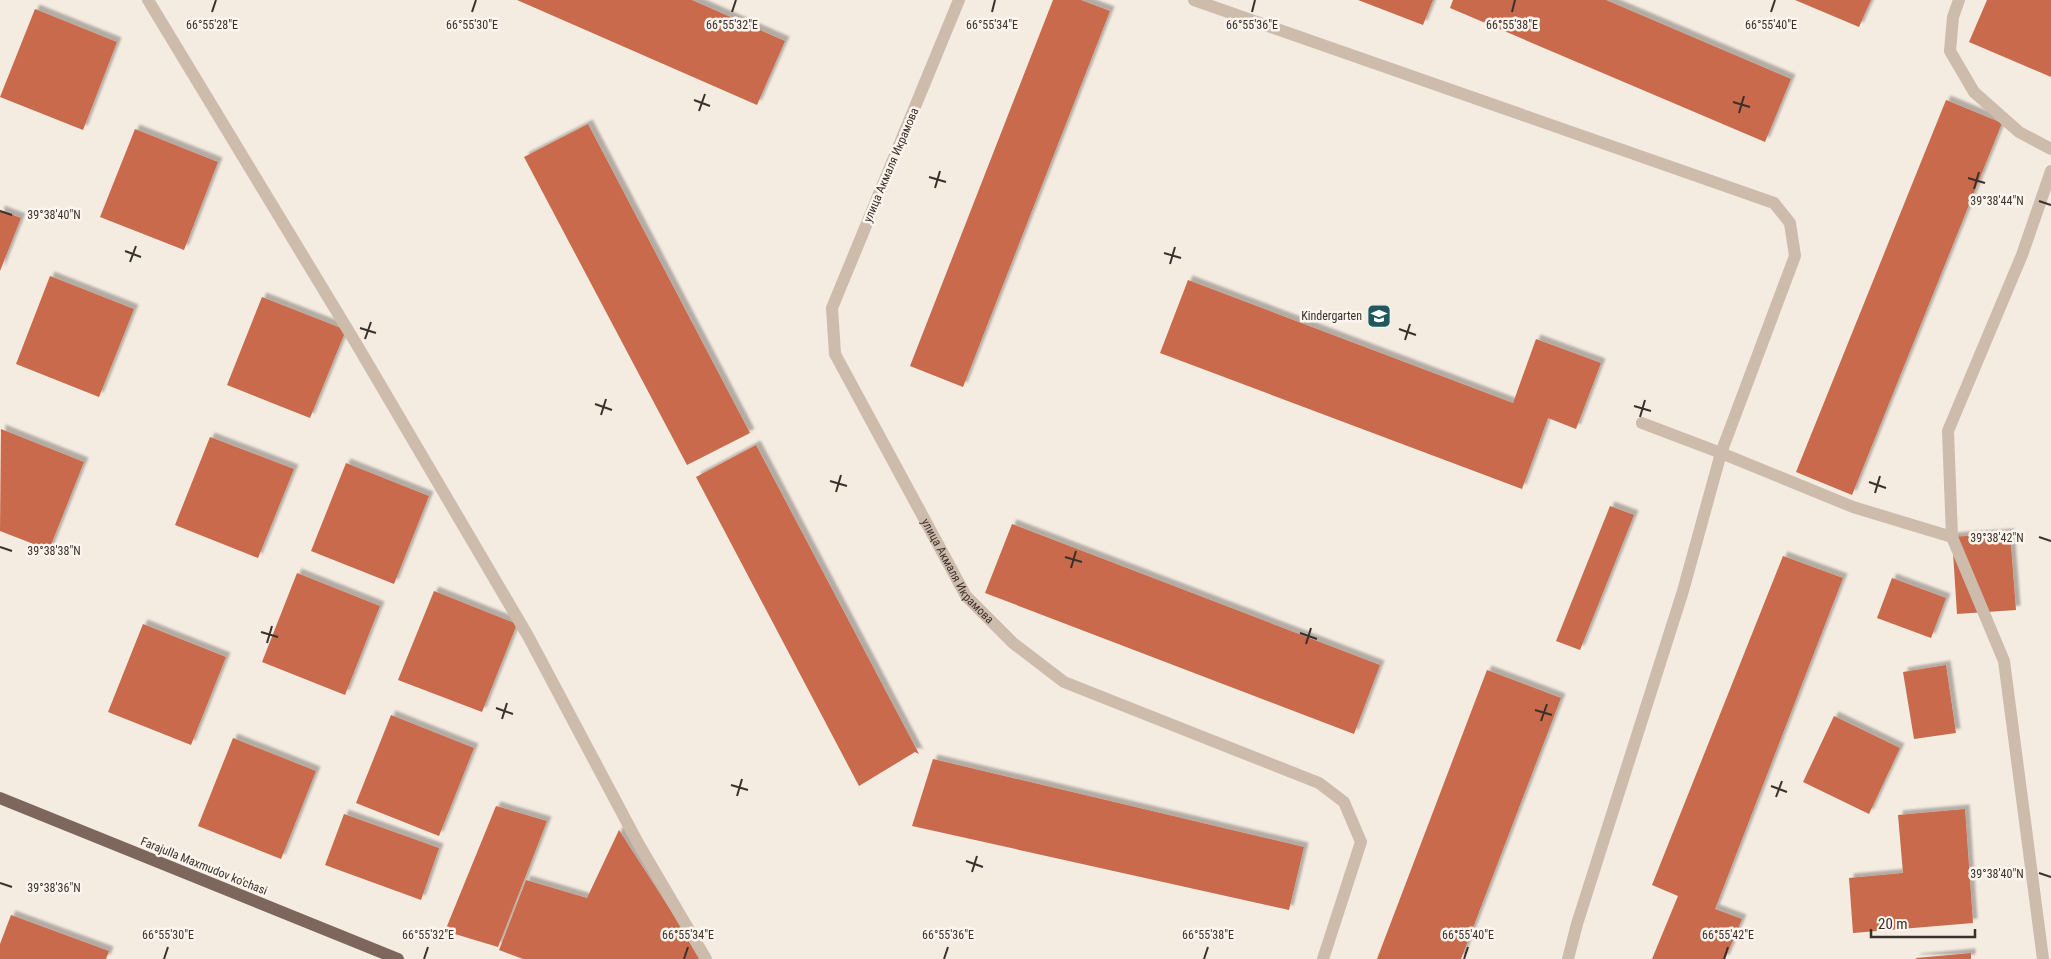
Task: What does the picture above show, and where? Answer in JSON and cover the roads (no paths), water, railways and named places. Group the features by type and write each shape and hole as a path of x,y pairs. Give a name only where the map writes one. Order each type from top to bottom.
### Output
{"main road":[{"name":"Farajulla Maxmudov ko'chasi","path":"0,798 398,959"}],"street":[{"path":"148,0 352,336 528,636 638,843 706,959"},
{"name":"улица Акмаля Икрамова","path":"959,0 832,308 834,354 966,596 1013,643 1064,682 1319,783 1344,802 1361,842 1323,959"},
{"path":"1194,0 1774,203 1790,223 1795,256 1721,453 1684,591 1577,924 1568,959"},
{"path":"1959,0 1953,17 1950,51 1974,92 2018,132 2051,149"},
{"path":"2043,959 2004,661 1952,537 1948,431 2022,255 2051,171"},
{"path":"1642,423 1853,507 1952,537"}],"place":[{"name":"Kindergarten","path":"1379,316"}]}
